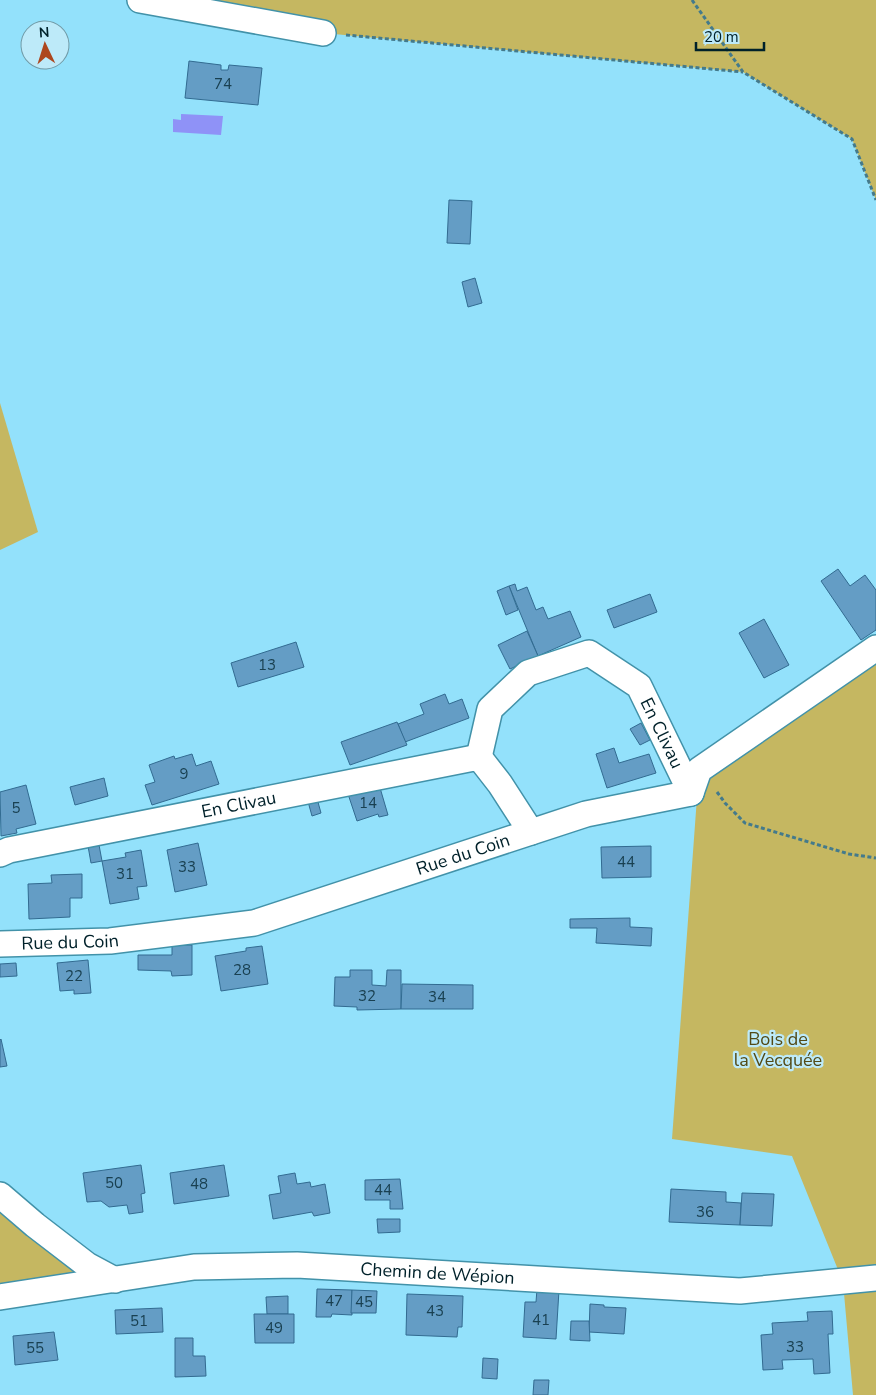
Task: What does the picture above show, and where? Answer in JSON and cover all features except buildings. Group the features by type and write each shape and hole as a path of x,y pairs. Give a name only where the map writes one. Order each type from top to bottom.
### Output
{"street":[{"path":"140,0 324,33"},
{"path":"691,793 700,770 876,648"},
{"name":"En Clivau","path":"0,854 9,850 159,822 478,757 490,709 528,673 589,653 638,686 691,793"},
{"path":"478,757 500,784 531,832"},
{"name":"Rue du Coin","path":"0,944 110,941 254,923 586,814 691,793"},
{"path":"0,1195 87,1265 115,1280"},
{"name":"Chemin de Wépion","path":"0,1298 194,1267 297,1265 740,1291 876,1278"}],"path":[{"path":"692,0 743,72 852,140 876,200"},
{"path":"324,33 743,72"},
{"path":"700,770 725,803 745,823 849,854 876,858"}],"green space":[{"path":"140,0 876,0 876,200 852,139 743,72 323,33"},
{"path":"0,403 38,532 0,550"},
{"name":"Bois de la Vecquée","path":"876,647 876,1395 853,1395 843,1282 792,1156 672,1139 699,770"},
{"path":"0,1195 115,1280 0,1297"}],"water":[{"path":"181,114 223,116 221,135 173,132 173,119 181,120"}]}
